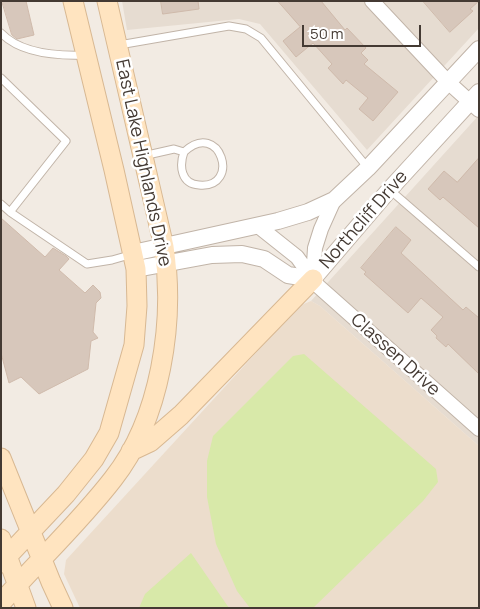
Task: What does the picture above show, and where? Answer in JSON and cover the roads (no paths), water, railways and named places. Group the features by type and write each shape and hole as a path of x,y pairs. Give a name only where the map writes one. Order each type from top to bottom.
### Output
{"main road":[{"name":"East Lake Highlands Drive","path":"3,553 31,531 66,494 94,459 109,433 134,345 137,306 134,261 73,1"},
{"name":"East Lake Highlands Drive","path":"1,602 115,478 143,428 154,395 162,354 168,315 165,256 107,1"},
{"path":"131,451 150,442 181,415 312,279"},
{"path":"1,458 63,608"},
{"path":"3,553 26,608"}],"street":[{"path":"372,1 448,82 476,101"},
{"name":"Northcliff Drive","path":"165,256 308,212 334,200 368,168 479,49"},
{"name":"Northcliff Drive","path":"134,261 165,256 242,254 264,259 288,275 312,279 390,189 476,101"},
{"path":"312,279 315,248 321,228 334,200"},
{"name":"Classen Drive","path":"258,226 297,257 318,286 479,429"}],"lane":[{"path":"118,45 228,26 246,29 261,38 368,168"},
{"path":"1,33 9,41 33,51 68,56 85,55"},
{"path":"1,78 66,141 10,212"},
{"path":"200,143 209,144 217,149 222,157 224,166 221,175 214,182 205,186 195,185 187,180 182,172 181,162 184,152 191,146 200,143"},
{"path":"143,156 174,149 184,152"},
{"path":"390,189 479,268"},
{"path":"1,204 87,264 112,260 134,261"}]}
